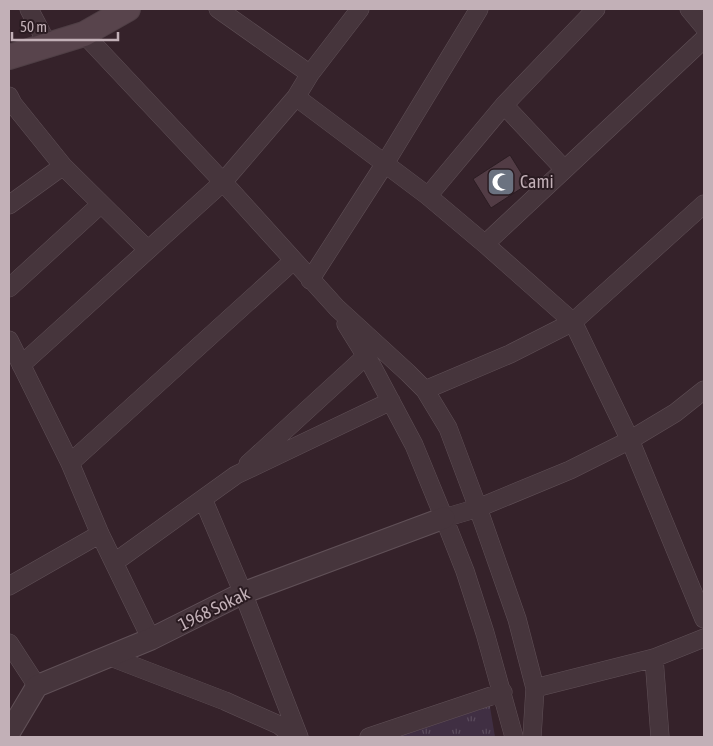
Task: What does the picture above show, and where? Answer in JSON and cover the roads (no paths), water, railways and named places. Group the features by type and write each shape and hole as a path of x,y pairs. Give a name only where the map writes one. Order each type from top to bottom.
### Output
{"main road":[{"path":"9,57 84,34 128,9"}],"street":[{"path":"29,9 48,45"},
{"path":"218,9 310,74"},
{"path":"15,361 148,250 223,182 296,97 310,74 360,9"},
{"path":"310,280 384,165 479,9"},
{"path":"428,196 504,105 596,9"},
{"path":"689,9 704,27"},
{"path":"84,34 223,182 310,280 337,308 425,390 448,428 517,620 535,688 532,737"},
{"path":"485,244 704,39"},
{"path":"9,96 13,104 63,166 148,250"},
{"path":"296,97 384,165 428,196 572,322 630,440 704,619"},
{"path":"504,105 564,169"},
{"path":"9,205 63,166"},
{"path":"9,288 101,204"},
{"path":"425,390 510,354 572,322 704,204"},
{"path":"70,463 292,261"},
{"path":"337,308 366,356 414,445 465,571 503,692 514,737"},
{"path":"9,340 15,361 70,463 100,534 151,639"},
{"path":"115,562 232,477 366,356"},
{"path":"444,518 478,508 570,470 630,440 675,413 704,390"},
{"path":"232,477 391,401"},
{"path":"203,499 243,593 299,737"},
{"name":"1968 Sokak","path":"37,686 151,639 243,593 444,518"},
{"path":"9,586 100,534"},
{"path":"535,688 654,658 704,638"},
{"path":"9,643 37,686 9,733"},
{"path":"108,656 225,701 279,725 294,737"},
{"path":"654,658 660,737"},
{"path":"369,737 503,692"}],"place":[{"name":"Cami","path":"501,182"}]}
